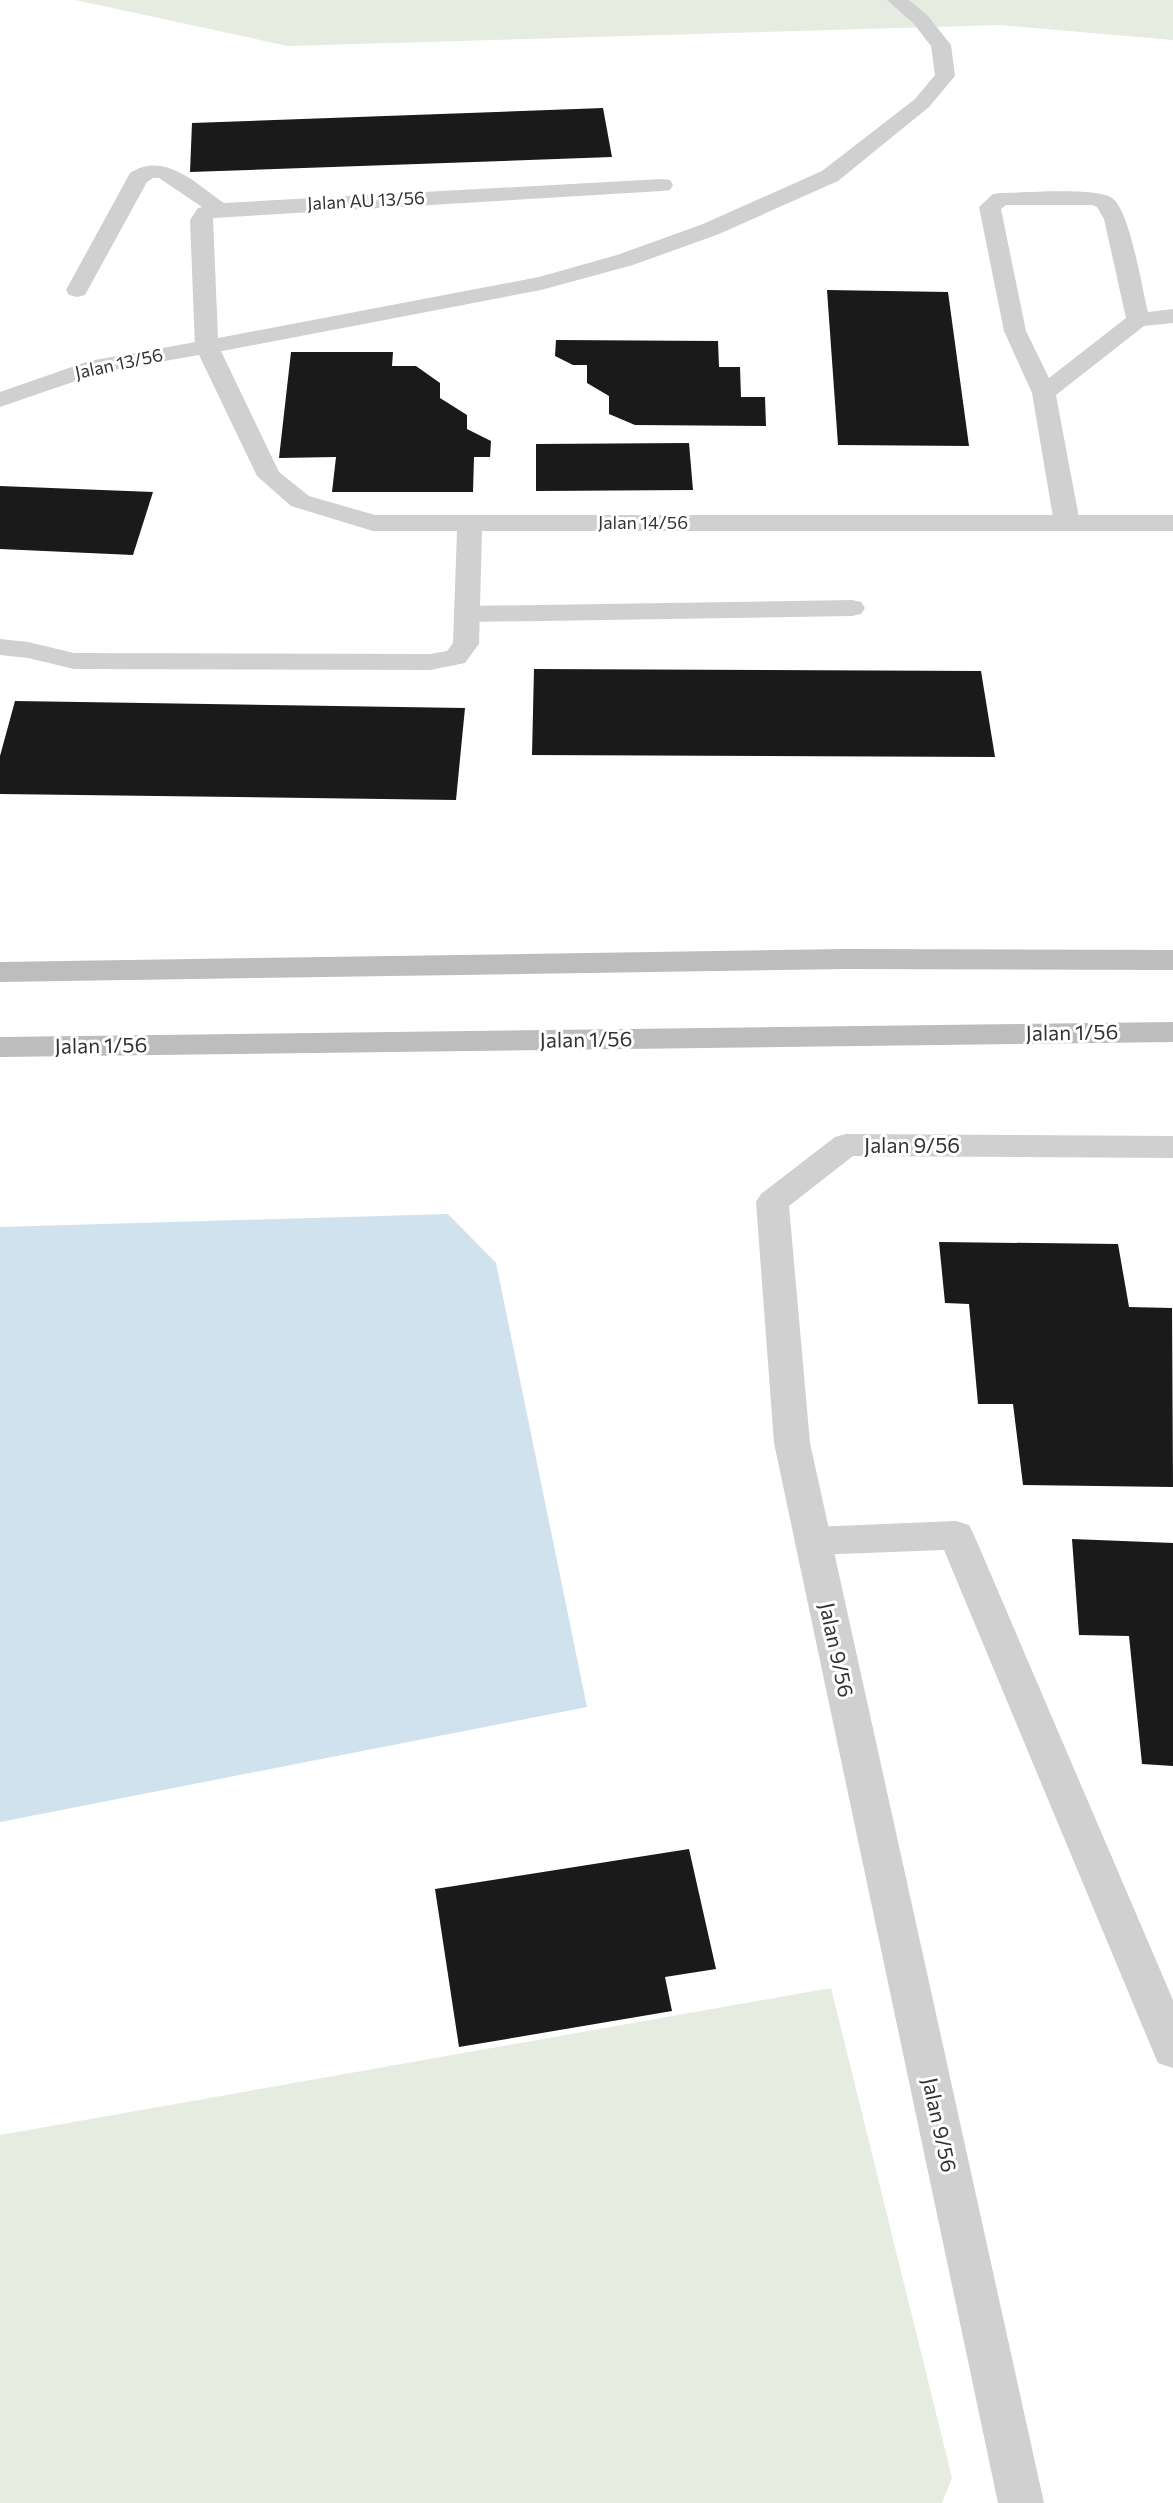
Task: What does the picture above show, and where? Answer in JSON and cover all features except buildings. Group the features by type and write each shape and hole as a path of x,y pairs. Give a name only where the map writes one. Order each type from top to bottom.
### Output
{"main road":[{"path":"0,972 847,959 1173,960"},
{"name":"Jalan 1/56","path":"0,1047 1173,1032"}],"street":[{"name":"Jalan 13/56","path":"0,400 97,366 207,347 551,280 625,260 711,229 830,176 922,103 945,76 941,45 921,20 897,0"},
{"path":"77,290 138,178 146,172 156,170 166,172 220,210"},
{"name":"Jalan AU 13/56","path":"220,210 662,185"},
{"path":"1067,523 1044,393 1015,331 990,207 1001,199 1094,199 1106,203 1115,219 1120,237 1138,320"},
{"path":"207,347 201,220 206,213 220,210"},
{"path":"1044,393 1138,320 1173,316"},
{"name":"Jalan 14/56","path":"207,347 269,476 300,501 373,523 1173,523"},
{"path":"0,647 31,649 51,657 74,661 430,662 456,657 466,644 470,522"},
{"path":"468,614 852,608"},
{"name":"Jalan 9/56","path":"1021,2503 792,1443 772,1202 846,1145 1173,1147"},
{"path":"813,1541 956,1535 1173,2049"}],"shaded area":[{"path":"75,0 1173,0 1173,40 1000,25 288,46"},
{"path":"831,1988 952,2478 942,2503 0,2503 0,2135"}],"water":[{"path":"448,1214 496,1263 587,1707 0,1822 0,1227"}]}
